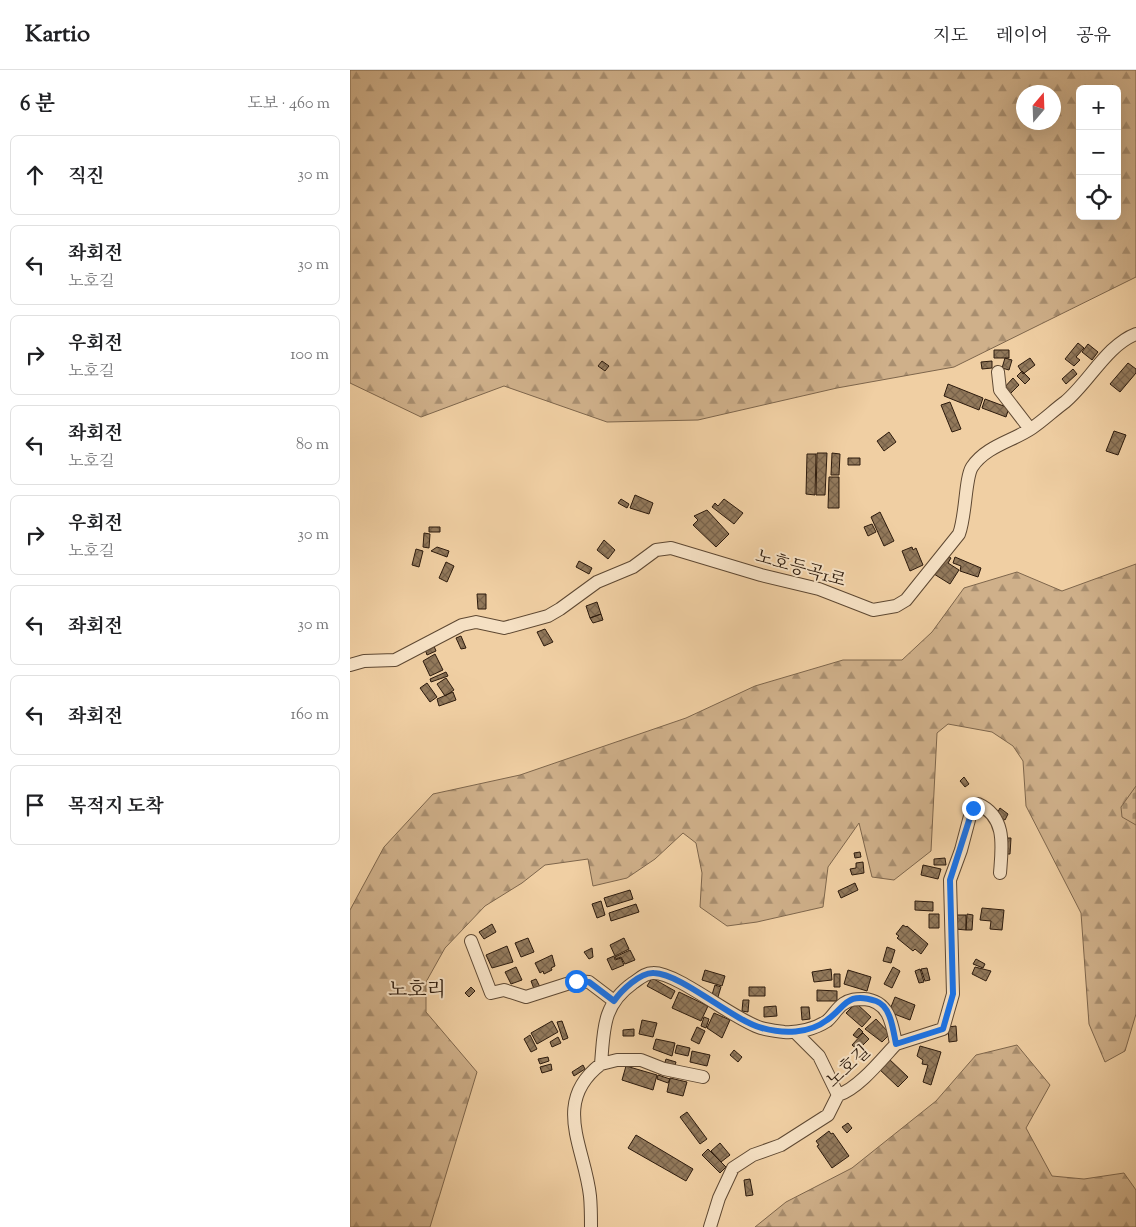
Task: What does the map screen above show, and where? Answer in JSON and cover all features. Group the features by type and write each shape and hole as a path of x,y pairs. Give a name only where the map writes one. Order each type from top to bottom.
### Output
{"street":[{"name":"노호등곡1로","path":"350,665 394,660 462,625 476,622 504,628 548,616 597,582 633,567 656,550 670,548 761,575 819,589 873,610 896,606 906,600 958,534 964,522 970,469 976,462 991,450 1030,429 1078,391 1125,339 1136,334"},
{"path":"998,372 1000,390 1030,429"},
{"path":"896,1044 943,1029 953,994 950,880 961,850 970,816 973,808 978,804 987,808 1002,831 1000,873"},
{"path":"471,941 491,993 504,990 526,997 576,981 589,982 614,1001"},
{"path":"601,1064 605,1022 614,1001 620,993 632,984 645,975 654,973 674,980 760,1028 796,1033 819,1056 838,1095"},
{"name":"노호길","path":"710,1227 733,1168 753,1155 782,1145 828,1115 838,1095 844,1093 860,1080 896,1044 891,1018 882,1005 868,1000 853,998 842,1004 828,1020 796,1033"},
{"path":"591,1227 590,1195 581,1163 575,1127 574,1106 576,1096 591,1072 601,1064 617,1060 641,1060 664,1069 703,1076"}],"green space":[{"path":"350,70 1136,70 1136,277 954,367 837,388 698,420 607,422 504,386 421,417 350,383"},
{"path":"1136,564 1136,1014 1125,1051 1105,1062 1089,1024 1081,913 1026,806 1023,761 1013,746 992,732 948,724 937,733 931,851 894,880 872,877 859,823 828,867 823,907 757,922 727,926 700,907 702,873 696,843 683,833 655,859 627,878 593,886 588,859 545,865 522,883 485,906 445,948 426,982 426,1012 477,1072 430,1227 350,1227 350,910 384,847 433,794 520,775 686,718 755,686 843,660 902,660 932,632 964,588 1017,572 1062,591"},
{"path":"1136,786 1136,825 1122,817 1121,807"},
{"path":"1017,1045 1050,1085 1026,1128 1052,1176 1084,1179 1124,1173 1136,1190 1136,1227 755,1227 786,1202 852,1168 936,1101 976,1055"}],"building":[{"path":"1078,343 1084,348 1076,357 1080,360 1074,366 1065,359"},
{"path":"1088,344 1098,352 1092,360 1082,352"},
{"path":"994,350 1009,350 1009,358 994,358"},
{"path":"1005,358 1012,360 1009,370 1002,368"},
{"path":"1030,358 1035,365 1023,374 1018,366"},
{"path":"602,361 609,366 605,371 598,366"},
{"path":"992,361 992,368 982,369 981,362"},
{"path":"1128,363 1136,369 1136,373 1120,392 1110,384"},
{"path":"1073,369 1077,374 1066,384 1062,379"},
{"path":"1022,371 1030,379 1025,384 1017,376"},
{"path":"1013,378 1019,385 1009,395 1003,389"},
{"path":"948,384 983,398 979,410 944,396"},
{"path":"985,399 1009,408 1006,417 982,408"},
{"path":"950,402 961,429 952,432 941,405"},
{"path":"1114,431 1126,435 1118,455 1106,451"},
{"path":"889,432 896,442 884,451 877,441"},
{"path":"817,453 827,453 825,495 816,495"},
{"path":"832,453 840,454 839,475 831,475"},
{"path":"807,454 816,454 815,495 806,494"},
{"path":"848,458 860,458 860,465 848,465"},
{"path":"829,477 839,477 839,508 828,508"},
{"path":"635,495 653,503 649,514 630,508"},
{"path":"621,499 629,504 627,508 618,503"},
{"path":"724,499 743,513 734,524 712,507 715,503 718,506"},
{"path":"707,510 729,534 716,547 693,525 698,520 694,516"},
{"path":"880,512 894,541 884,546 871,517"},
{"path":"872,524 876,532 868,536 864,527"},
{"path":"429,527 440,527 440,532 429,532"},
{"path":"424,533 430,534 429,548 423,547"},
{"path":"604,540 615,550 608,559 597,550"},
{"path":"437,547 449,551 447,557 431,551"},
{"path":"912,547 913,550 916,548 923,565 910,571 902,551"},
{"path":"416,549 423,551 419,567 412,565"},
{"path":"946,555 951,558 948,563 959,570 950,584 934,574"},
{"path":"955,557 981,568 978,577 960,571 961,566 953,563"},
{"path":"579,561 592,568 589,574 576,567"},
{"path":"446,562 454,566 447,582 439,578"},
{"path":"477,594 486,594 486,609 478,609"},
{"path":"597,602 601,614 590,618 586,606"},
{"path":"601,614 603,620 593,623 590,618"},
{"path":"545,629 553,642 544,646 537,632"},
{"path":"461,636 466,648 461,649 456,638"},
{"path":"434,646 436,651 427,655 425,649"},
{"path":"435,654 443,670 430,676 423,661"},
{"path":"446,672 448,676 431,682 430,679"},
{"path":"446,678 454,690 445,696 437,684"},
{"path":"427,683 437,697 430,702 420,688"},
{"path":"453,692 456,700 439,706 437,699"},
{"path":"964,777 969,784 965,787 960,781"},
{"path":"1000,808 1008,814 1005,820 996,815"},
{"path":"1006,838 1011,838 1010,854 1005,854"},
{"path":"860,852 861,857 855,858 854,853"},
{"path":"945,858 946,865 934,865 934,859"},
{"path":"863,862 864,873 852,875 850,869 856,868 856,863"},
{"path":"923,865 941,869 938,879 921,875"},
{"path":"855,883 858,890 841,898 838,891"},
{"path":"630,890 633,899 607,907 604,898"},
{"path":"601,901 605,915 597,918 592,904"},
{"path":"915,901 933,902 933,911 915,910"},
{"path":"636,904 639,912 611,921 609,913"},
{"path":"982,908 1004,910 1002,930 990,929 991,921 980,920"},
{"path":"929,914 939,914 939,928 929,928"},
{"path":"967,914 973,915 972,930 966,930"},
{"path":"956,915 966,915 966,930 955,929"},
{"path":"492,924 496,932 484,939 479,932"},
{"path":"903,925 907,926 928,944 921,954 915,949 913,951 897,938 899,936 896,934"},
{"path":"528,938 534,952 521,957 515,943"},
{"path":"624,938 629,949 615,956 610,945"},
{"path":"507,946 513,962 492,968 486,955"},
{"path":"887,947 895,950 891,963 883,961"},
{"path":"592,948 593,957 589,959 584,952"},
{"path":"630,950 635,960 625,964 621,957 616,959 615,957"},
{"path":"552,955 555,966 544,974 543,971 540,973 535,963"},
{"path":"614,956 615,960 621,958 624,965 612,970 607,959"},
{"path":"976,959 985,964 983,968 973,964"},
{"path":"516,967 522,980 511,984 505,972"},
{"path":"893,967 900,971 892,988 884,984"},
{"path":"975,967 991,971 986,981 972,974"},
{"path":"927,968 930,980 925,981 921,969"},
{"path":"831,969 832,980 814,982 812,972"},
{"path":"920,969 924,982 919,983 915,971"},
{"path":"705,970 725,976 722,986 702,980"},
{"path":"848,970 871,977 867,991 844,984"},
{"path":"834,974 840,974 840,987 834,987"},
{"path":"652,978 675,991 671,999 647,986"},
{"path":"536,979 540,987 534,989 531,981"},
{"path":"715,985 721,987 717,1000 711,998"},
{"path":"471,987 475,991 469,997 465,993"},
{"path":"749,987 765,987 765,996 749,996"},
{"path":"817,990 837,991 837,1001 817,1001"},
{"path":"679,992 708,1006 701,1021 672,1008"},
{"path":"895,997 915,1005 910,1020 889,1012"},
{"path":"743,1000 749,1000 748,1012 742,1011"},
{"path":"856,1003 871,1017 862,1027 846,1013"},
{"path":"776,1006 777,1016 764,1017 764,1007"},
{"path":"801,1007 809,1007 810,1019 802,1020"},
{"path":"714,1013 730,1020 722,1038 707,1028"},
{"path":"704,1017 709,1019 706,1028 701,1026"},
{"path":"876,1019 890,1034 882,1042 865,1029"},
{"path":"642,1020 657,1023 653,1037 639,1034"},
{"path":"552,1021 558,1032 537,1044 531,1033"},
{"path":"562,1021 568,1038 563,1040 557,1022"},
{"path":"956,1026 957,1041 949,1042 948,1027"},
{"path":"697,1027 705,1031 699,1044 691,1040"},
{"path":"859,1028 863,1032 857,1038 853,1035"},
{"path":"634,1029 634,1036 623,1036 623,1030"},
{"path":"863,1033 869,1039 858,1050 852,1045"},
{"path":"530,1035 537,1049 531,1052 524,1039"},
{"path":"558,1037 561,1043 552,1047 550,1042"},
{"path":"656,1039 675,1043 672,1056 653,1049"},
{"path":"677,1045 690,1048 688,1056 675,1053"},
{"path":"920,1046 941,1052 931,1085 923,1082 928,1065 922,1064 923,1060 917,1056"},
{"path":"734,1050 742,1057 738,1062 730,1055"},
{"path":"692,1051 710,1055 707,1066 690,1062"},
{"path":"548,1057 549,1061 540,1064 538,1059"},
{"path":"888,1058 908,1077 898,1087 878,1068"},
{"path":"666,1059 676,1062 674,1069 664,1066"},
{"path":"551,1064 552,1070 542,1073 540,1067"},
{"path":"583,1065 585,1069 574,1076 572,1072"},
{"path":"626,1066 657,1075 653,1090 622,1080"},
{"path":"658,1075 670,1079 668,1083 657,1079"},
{"path":"670,1078 687,1082 683,1096 667,1092"},
{"path":"687,1112 707,1139 700,1144 680,1117"},
{"path":"848,1123 852,1128 847,1133 842,1127"},
{"path":"829,1131 831,1134 833,1133 849,1156 832,1168 817,1146 819,1145 816,1141"},
{"path":"636,1135 693,1169 686,1181 628,1148"},
{"path":"720,1143 730,1155 721,1162 711,1151"},
{"path":"708,1149 726,1167 720,1173 702,1155"},
{"path":"750,1179 753,1195 746,1196 744,1180"}],"district":[{"name":"노호리","path":"417,989"}],"route":[{"path":"576,981 589,982 614,1001 620,993 632,984 645,975 654,973 674,980 760,1028 796,1033 828,1020 842,1004 853,998 877,1002 882,1005 891,1018 896,1044 943,1029 953,994 950,880 973,808"}]}
